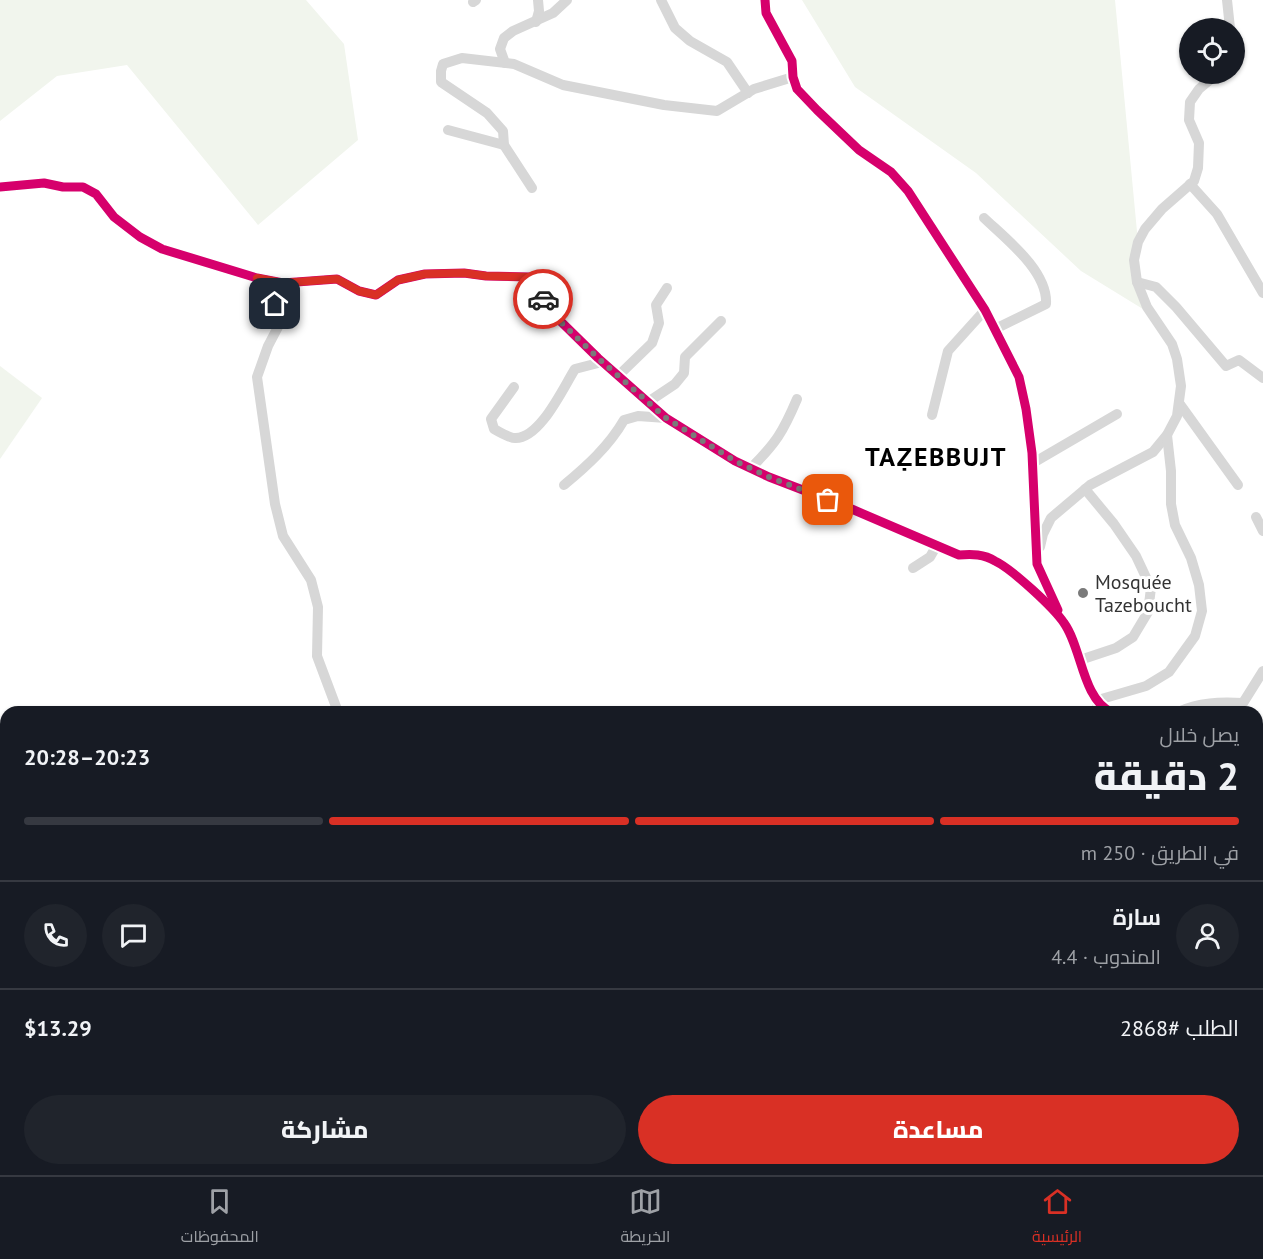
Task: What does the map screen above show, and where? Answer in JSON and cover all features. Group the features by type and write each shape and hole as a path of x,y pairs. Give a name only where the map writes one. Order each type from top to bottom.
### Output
{"street":[{"path":"536,22 540,10 538,0"},
{"path":"505,63 500,49 504,38 513,31 553,13 567,0"},
{"path":"661,0 675,28 690,41 727,62 748,93"},
{"path":"765,0 766,13 792,61 793,77 797,89 859,150 891,172 908,191 985,310 1019,377 1033,463 1037,564 1080,660 1088,686 1103,706"},
{"path":"1227,0 1229,18"},
{"path":"532,188 504,145 503,131 487,113 441,82 443,64 462,58 514,64 564,85 664,105 717,111 748,93 793,77"},
{"path":"1037,564 1043,534 1051,518 1085,489 1153,452 1167,435 1177,416 1181,386 1177,359 1172,344 1147,307 1137,282 1134,260 1138,242 1145,229 1162,209 1194,181 1198,168 1198,143 1188,120 1190,102 1205,84"},
{"path":"448,130 504,145"},
{"path":"0,187 44,183 63,187 82,187 96,195 114,217 140,237 162,249 257,278 283,283 337,279 359,291 376,295 398,280 425,274 464,273 530,277 540,284 544,306 602,362 666,418 751,468 959,555 977,554 996,561 1022,580 1064,623"},
{"path":"1190,184 1217,214 1263,293"},
{"path":"984,218 1031,264 1046,294 1046,304 995,329"},
{"path":"257,278 275,304 278,327 268,346 257,377 275,504 283,536 311,580 318,607 317,656 336,706"},
{"path":"1137,282 1156,287 1226,366 1239,360 1263,378"},
{"path":"618,376 652,343 659,324 656,305 667,288"},
{"path":"932,415 948,351 985,310"},
{"path":"648,402 675,384 684,373 686,357 721,321"},
{"path":"514,387 491,419 494,429 513,438 527,437 537,428 575,369 602,362"},
{"path":"751,468 773,446 784,430 797,399"},
{"path":"1179,403 1238,485"},
{"path":"1033,463 1117,414"},
{"path":"564,485 586,467 617,432 624,420 638,416 666,418"},
{"path":"1098,700 1146,686 1169,672 1195,636 1202,611 1199,585 1191,558 1175,525 1171,504 1171,471 1167,435"},
{"path":"1080,660 1116,648 1132,637 1148,612 1150,588 1136,556 1114,524 1085,489"},
{"path":"1256,518 1263,531"},
{"path":"913,568 930,557 937,544"},
{"path":"1194,706 1214,702 1243,703 1263,672"},
{"path":"1098,700 1098,706"}],"shaded area":[{"path":"0,0 306,0 344,44 358,140 258,225 127,65 57,76 0,121"},
{"path":"802,0 1115,0 1138,242 1134,260 1151,314 1081,271 976,173 855,87"},
{"path":"0,366 42,398 0,459"}],"cycle path":[{"path":"765,0 766,13 792,61 793,77 797,89 859,150 891,172 908,191 985,310 1019,377 1032,453 1037,564 1058,610"},
{"path":"0,187 44,183 63,187 83,187 96,194 114,217 140,237 162,249 257,278 283,283 337,279 359,291 376,295 398,280 425,274 464,273 530,277 540,284 545,306 598,358 666,418 735,461 959,555 987,557 1012,572 1064,623 1075,645 1088,684 1102,706"}],"way so far":[{"path":"543,299 544,306 666,418 735,461 828,500"}],"place":[{"name":"Mosquée Tazeboucht","path":"1083,593"}],"district":[{"name":"TAẒEBBUJT","path":"936,456"}],"route":[{"path":"275,304 257,278 283,283 337,279 359,291 376,295 398,280 425,274 464,273 530,277 540,284 543,299"}]}
